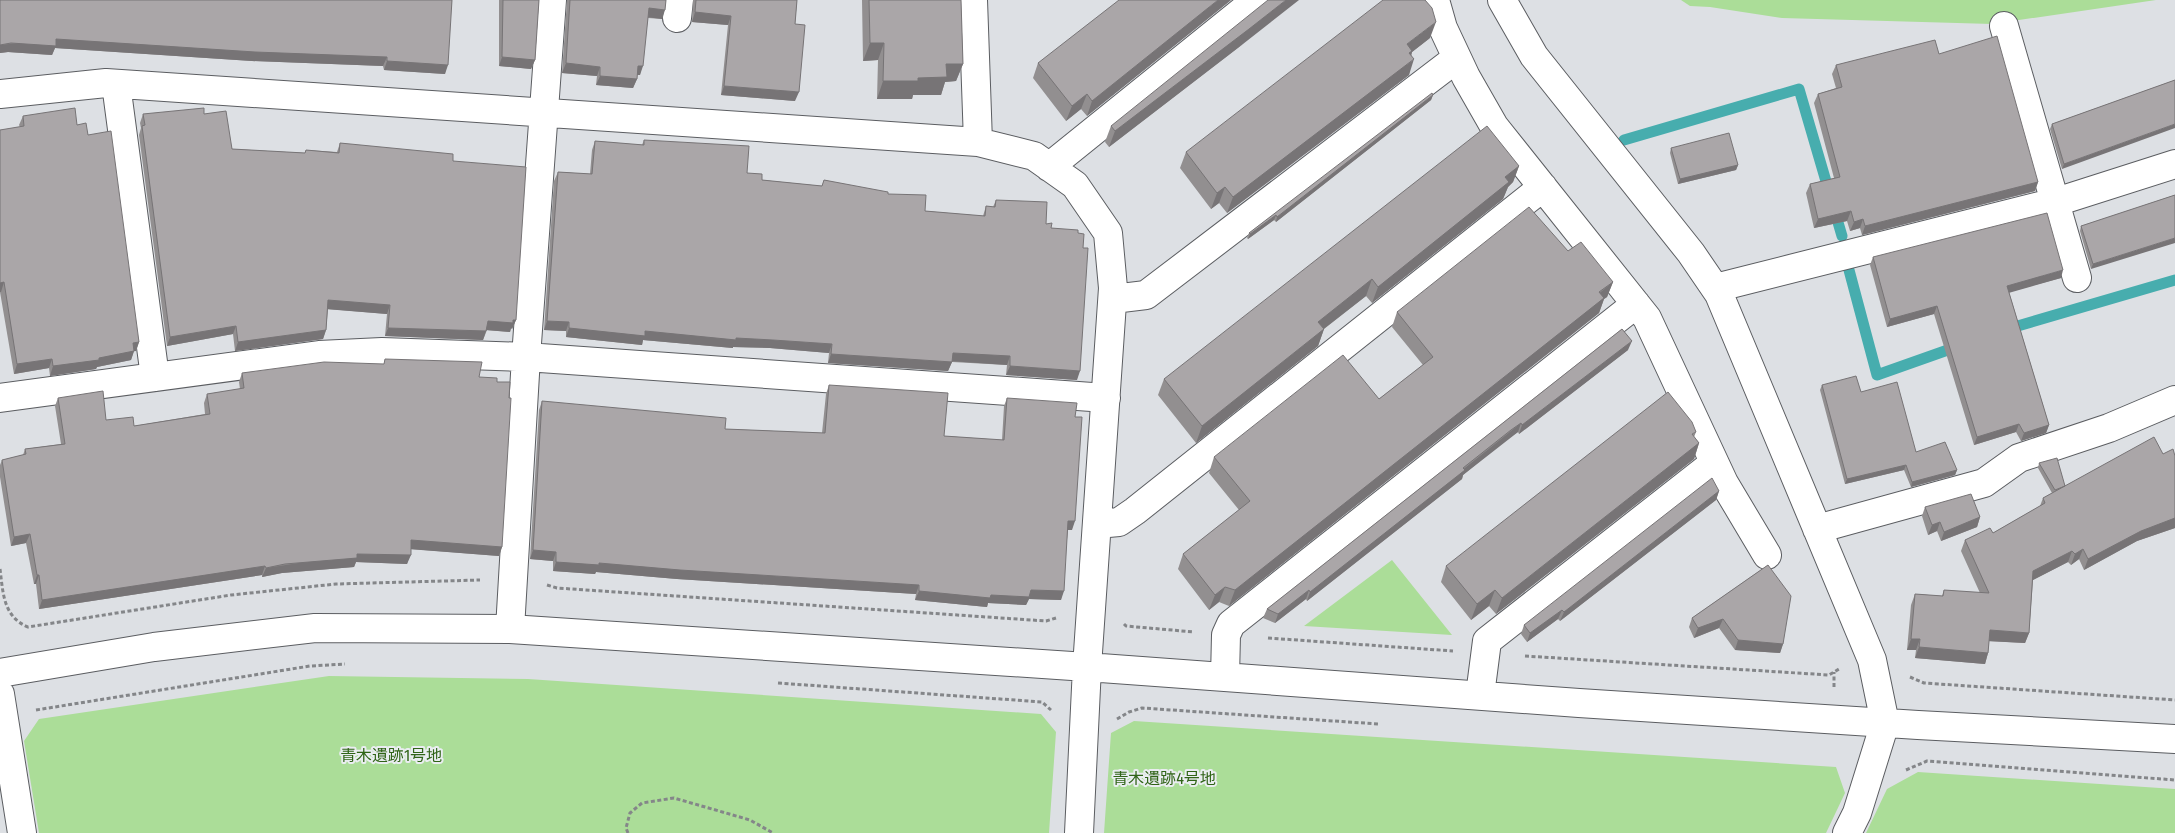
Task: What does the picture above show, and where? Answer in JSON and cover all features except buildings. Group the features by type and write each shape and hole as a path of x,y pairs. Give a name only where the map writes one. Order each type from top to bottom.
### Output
{"street":[{"path":"510,629 526,357 552,0"},
{"path":"973,0 978,142"},
{"path":"1049,167 1256,0"},
{"path":"1435,0 1443,28 1457,58 1494,126 1647,318 1724,483 1767,555"},
{"path":"1502,0 1534,56 1691,253 1715,288 1872,660 1885,723 1857,813 1847,833"},
{"path":"2004,26 2077,278"},
{"path":"1113,299 1146,295 1457,58"},
{"path":"0,94 106,83 978,142 1034,156 1075,185 1108,233 1113,299 1097,524 1079,833"},
{"path":"116,84 155,377"},
{"path":"1715,288 2056,202 2175,164"},
{"path":"1097,524 1119,522 1135,511 1542,187"},
{"path":"1225,677 1226,636 1231,624 1636,304"},
{"path":"0,398 328,355 382,352 526,357 1106,398"},
{"path":"1817,529 1984,483 2019,458 2109,428 2175,400"},
{"path":"1480,695 1487,641 1714,462"},
{"path":"0,674 154,647 315,628 510,629 1088,667 1885,723 2175,739"},
{"path":"0,694 22,833"}],"path":[{"path":"0,569 5,605 16,619 28,627 231,594 336,584 476,582 487,576"},
{"path":"540,579 546,585 556,588 1046,621 1061,616"},
{"path":"1121,621 1126,626 1226,636 1334,641 1485,654 1829,674 1841,666"},
{"path":"33,712 38,708 310,666 347,664"},
{"path":"1905,671 1911,679 1924,683 2175,700"},
{"path":"1834,672 1834,688"},
{"path":"774,682 1042,702 1057,716"},
{"path":"1923,689 1924,683"},
{"path":"1112,722 1129,712 1142,708 1381,725"},
{"path":"1903,772 1913,765 1927,761 2175,780"},
{"path":"628,833 626,828 630,813 642,803 674,798 750,820 773,833"}],"green space":[{"path":"1681,0 2156,0 1992,24 1782,18 1710,7 1690,6"},
{"path":"1392,560 1452,635 1304,626"},
{"name":"青木遺跡1号地","path":"329,676 528,679 1041,714 1056,732 1049,833 39,833 24,741 39,719"},
{"name":"青木遺跡4号地","path":"1134,721 1836,767 1845,793 1826,833 1104,833 1111,733"},
{"path":"1918,772 2175,789 2175,833 1866,833 1887,789"}],"waterway":[{"path":"1624,140 1799,89 1842,236"},
{"path":"1849,270 1877,375 1959,346"},
{"path":"2004,330 2175,280"}]}
